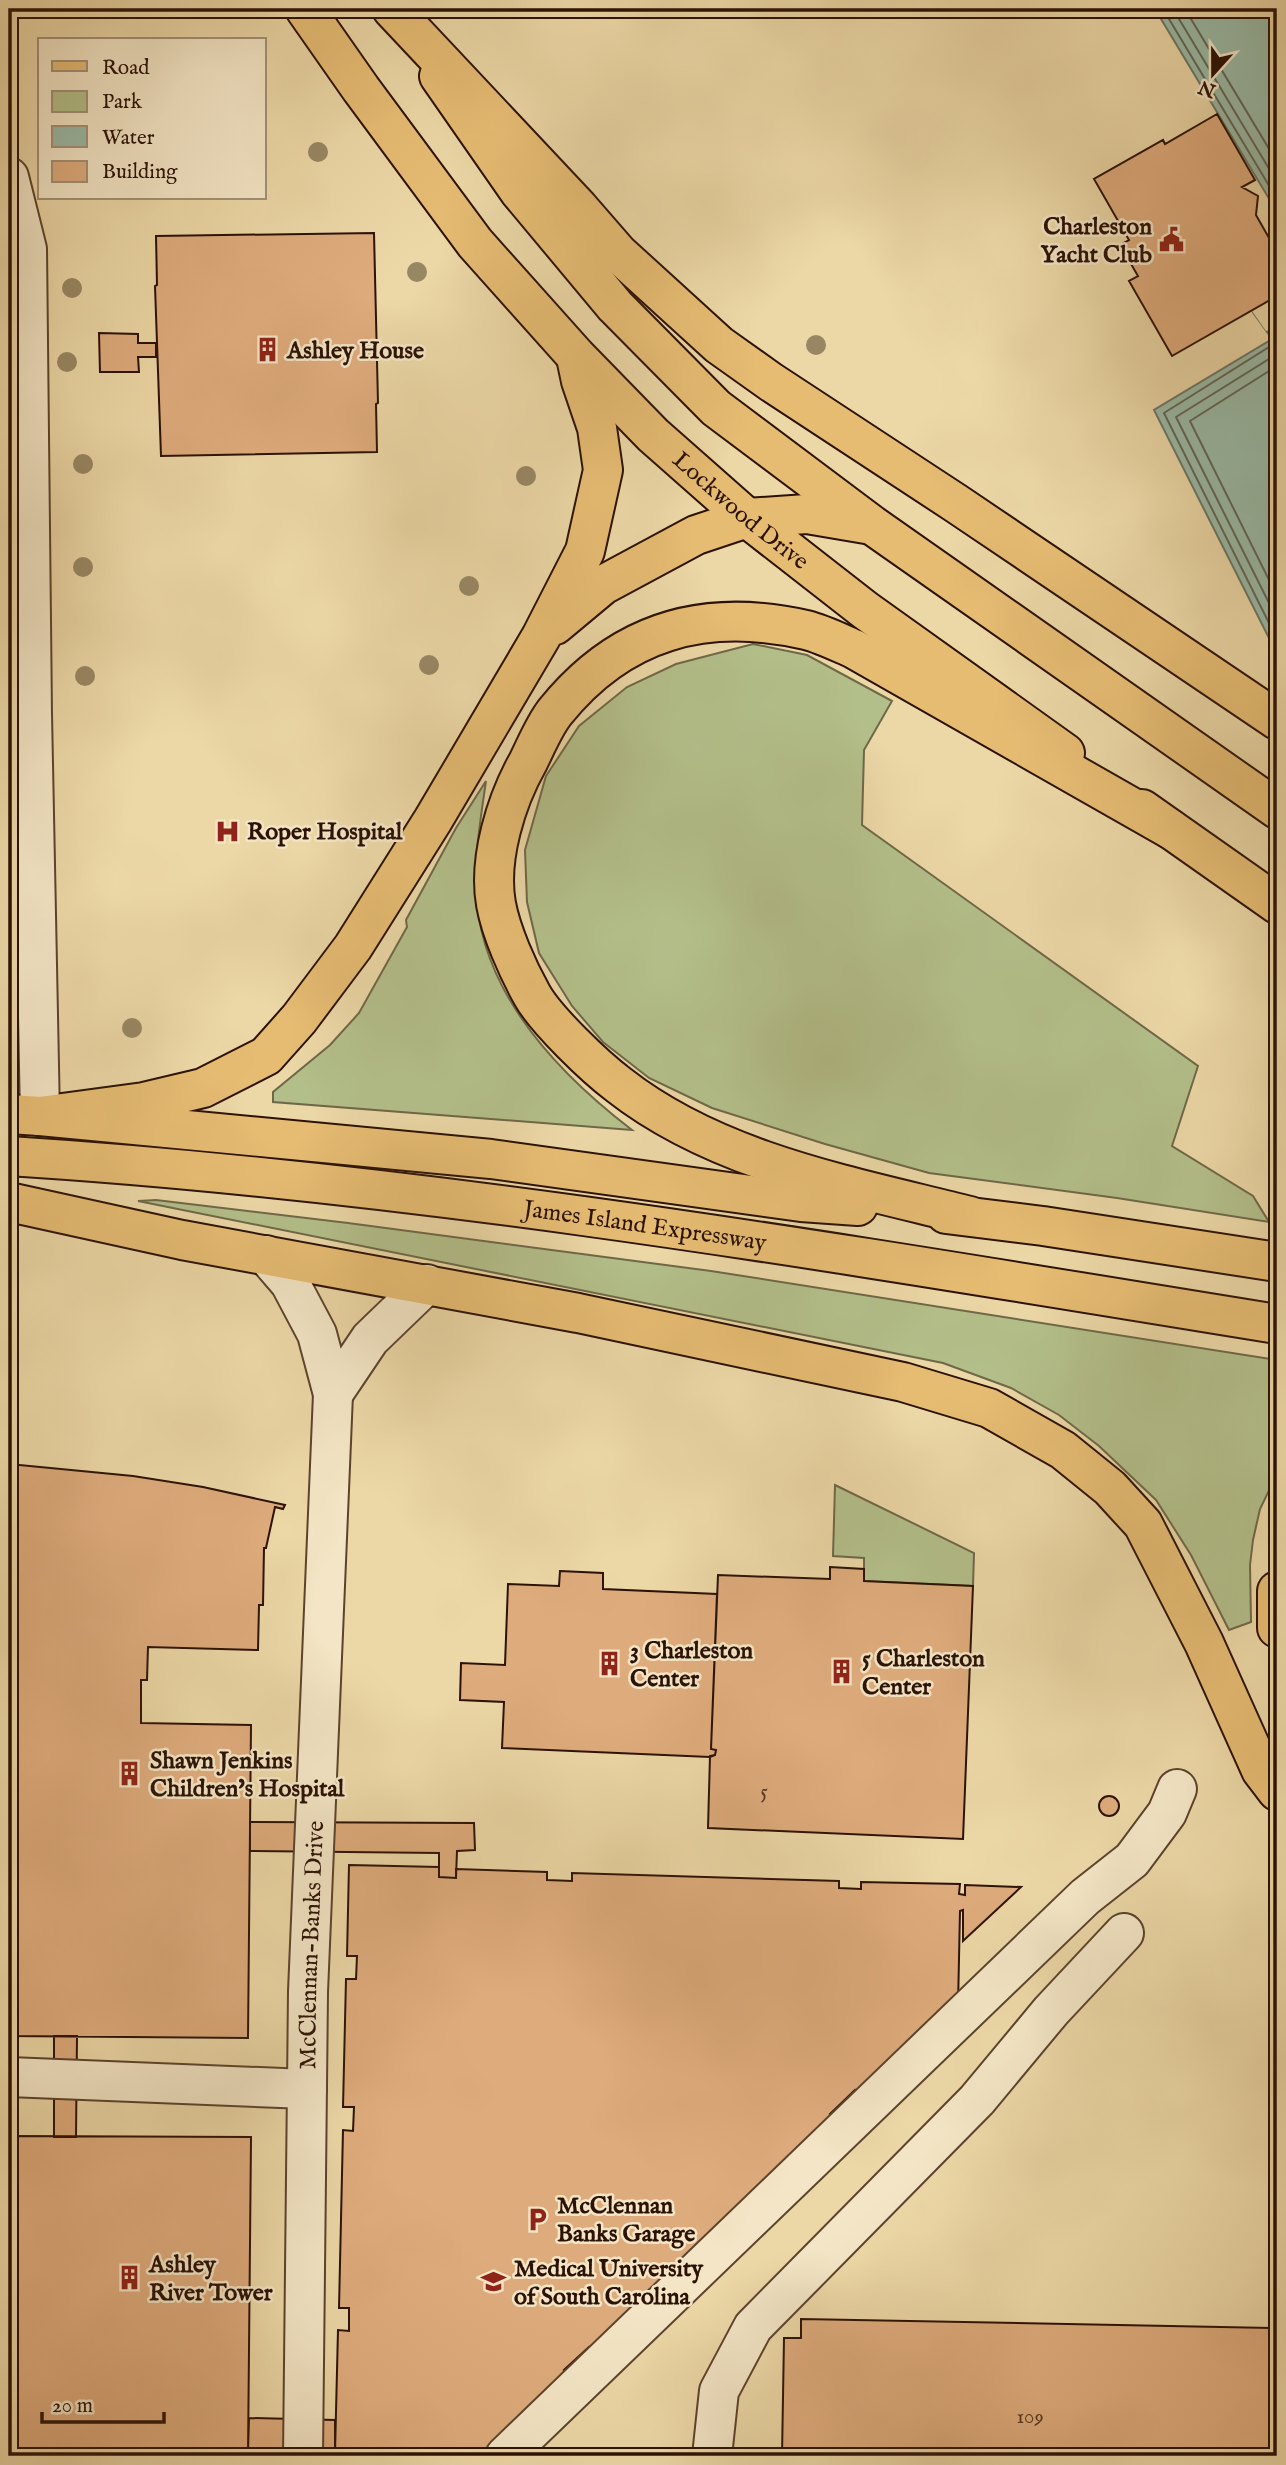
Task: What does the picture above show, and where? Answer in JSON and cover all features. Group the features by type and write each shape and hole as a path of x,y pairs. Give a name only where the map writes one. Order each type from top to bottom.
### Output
{"main road":[{"name":"Lockwood Drive","path":"305,9 475,243 576,356 653,435 747,518 997,718"},
{"path":"392,9 519,191 615,306 716,408 872,525 1277,809"},
{"path":"392,9 618,253 719,345 1277,720"},
{"path":"24,1114 144,1102 203,1088 266,1056 299,1019 353,947 433,820 541,637 585,551 603,470 597,428 581,381 576,356"},
{"path":"541,637 603,584 696,536 747,518 807,514 872,525"},
{"path":"970,1216 808,1175 746,1153 671,1121 617,1084 564,1033 533,996 511,949 496,904 495,853 518,778 554,713 592,674 640,640 683,625 753,621 808,631 854,649 997,718 1170,829 1277,904"},
{"name":"James Island Expressway","path":"24,1114 491,1159 801,1202 970,1216 1277,1262"},
{"name":"James Island Expressway","path":"9,1156 96,1161 436,1195 679,1229 1277,1324"},
{"path":"9,1202 182,1240 578,1313 903,1382 989,1408 1063,1450 1110,1488 1143,1524 1203,1643 1261,1770 1277,1791"},
{"path":"1277,1591 1277,1628"}],"street":[{"path":"9,177 27,249 32,715 24,1114"},
{"path":"266,1255 290,1283 317,1334 333,1394"},
{"path":"333,1394 370,1339 426,1284"},
{"name":"McClennan-Banks Drive","path":"303,2456 308,1992 333,1394"},
{"path":"505,2456 1085,1898 1132,1860 1167,1812 1177,1789"},
{"path":"712,2456 719,2391 753,2327 977,2100 1051,2011 1124,1933"},
{"path":"9,2077 307,2089"}],"green space":[{"path":"753,644 807,655 892,701 864,750 862,825 1198,1066 1172,1146 1253,1196 1269,1222 929,1173 712,1108 649,1078 603,1042 572,1006 539,953 527,902 525,850 546,776 579,726 627,687 676,664"},
{"path":"486,781 477,847 476,887 480,925 490,960 506,994 549,1054 575,1082 632,1130 273,1102 273,1092 330,1045 359,1013 407,927 406,920 456,828"},
{"path":"156,1200 711,1271 1277,1360 1277,1474 1260,1509 1253,1540 1250,1565 1251,1622 1229,1630 1191,1555 1156,1500 1099,1446 1059,1415 1011,1388 943,1363 138,1201"},
{"path":"835,1485 974,1553 973,1586 864,1581 864,1558 833,1556"}],"water":[{"path":"1155,9 1277,9 1277,212"},
{"path":"1277,295 1277,654 1154,410 1272,339 1252,311"}],"pier":[{"path":"1277,295 1277,324 1266,331 1252,311"}],"building":[{"path":"1217,114 1255,180 1242,187 1258,196 1256,215 1277,252 1277,296 1172,356 1129,281 1138,276 1120,245 1129,240 1094,179 1163,140 1165,144"},
{"name":"Ashley House","path":"374,233 377,452 161,456 155,286 156,236"},
{"path":"99,333 138,334 138,343 156,343 156,357 138,357 139,372 100,372"},
{"name":"Shawn Jenkins Children's Hospital","path":"9,1464 133,1476 203,1487 285,1505 283,1509 275,1507 264,1548 263,1605 259,1605 258,1650 148,1647 147,1680 141,1680 141,1723 251,1725 248,2038 9,2036"},
{"name":"5 Charleston Center","path":"830,1567 864,1569 864,1581 973,1586 963,1839 708,1828 710,1756 715,1755 716,1750 711,1749 718,1575 830,1579"},
{"name":"3 Charleston Center","path":"560,1571 603,1573 603,1589 717,1594 711,1749 716,1750 715,1755 710,1757 502,1748 504,1702 460,1700 461,1663 505,1665 508,1584 559,1586"},
{"path":"1109,1796 1116,1799 1119,1806 1116,1813 1109,1816 1102,1813 1099,1806 1102,1799"},
{"path":"250,1822 474,1823 475,1850 457,1851 456,1878 439,1877 439,1853 250,1851"},
{"name":"Medical University of South Carolina","path":"349,1865 439,1867 439,1877 456,1878 456,1869 547,1872 547,1880 572,1881 572,1873 839,1881 839,1888 861,1889 861,1882 960,1884 959,1894 965,1895 965,1885 1021,1887 963,1941 963,1910 960,1911 958,2006 861,2097 855,2090 830,2114 837,2121 593,2352 589,2347 564,2370 568,2373 480,2456 347,2456 347,2453 335,2453 338,2330 349,2331 349,2308 339,2308 343,2130 353,2131 354,2107 343,2107 346,1979 356,1979 357,1956 347,1956"},
{"path":"54,2036 77,2036 76,2137 54,2137"},
{"name":"Ashley River Tower","path":"9,2136 251,2137 248,2456 9,2456"},
{"path":"801,2319 1277,2328 1277,2456 782,2456 784,2338 801,2338"},
{"path":"249,2418 335,2420 335,2453 248,2451"}],"place":[{"name":"Charleston Yacht Club","path":"1172,240"},
{"name":"Ashley House","path":"267,350"},
{"name":"Roper Hospital","path":"227,831"},
{"name":"3 Charleston Center","path":"610,1664"},
{"name":"5 Charleston Center","path":"842,1672"},
{"name":"Shawn Jenkins Children's Hospital","path":"130,1774"},
{"name":"McClennan Banks Garage","path":"537,2219"},
{"name":"Ashley River Tower","path":"129,2278"},
{"name":"Medical University of South Carolina","path":"494,2282"}]}
